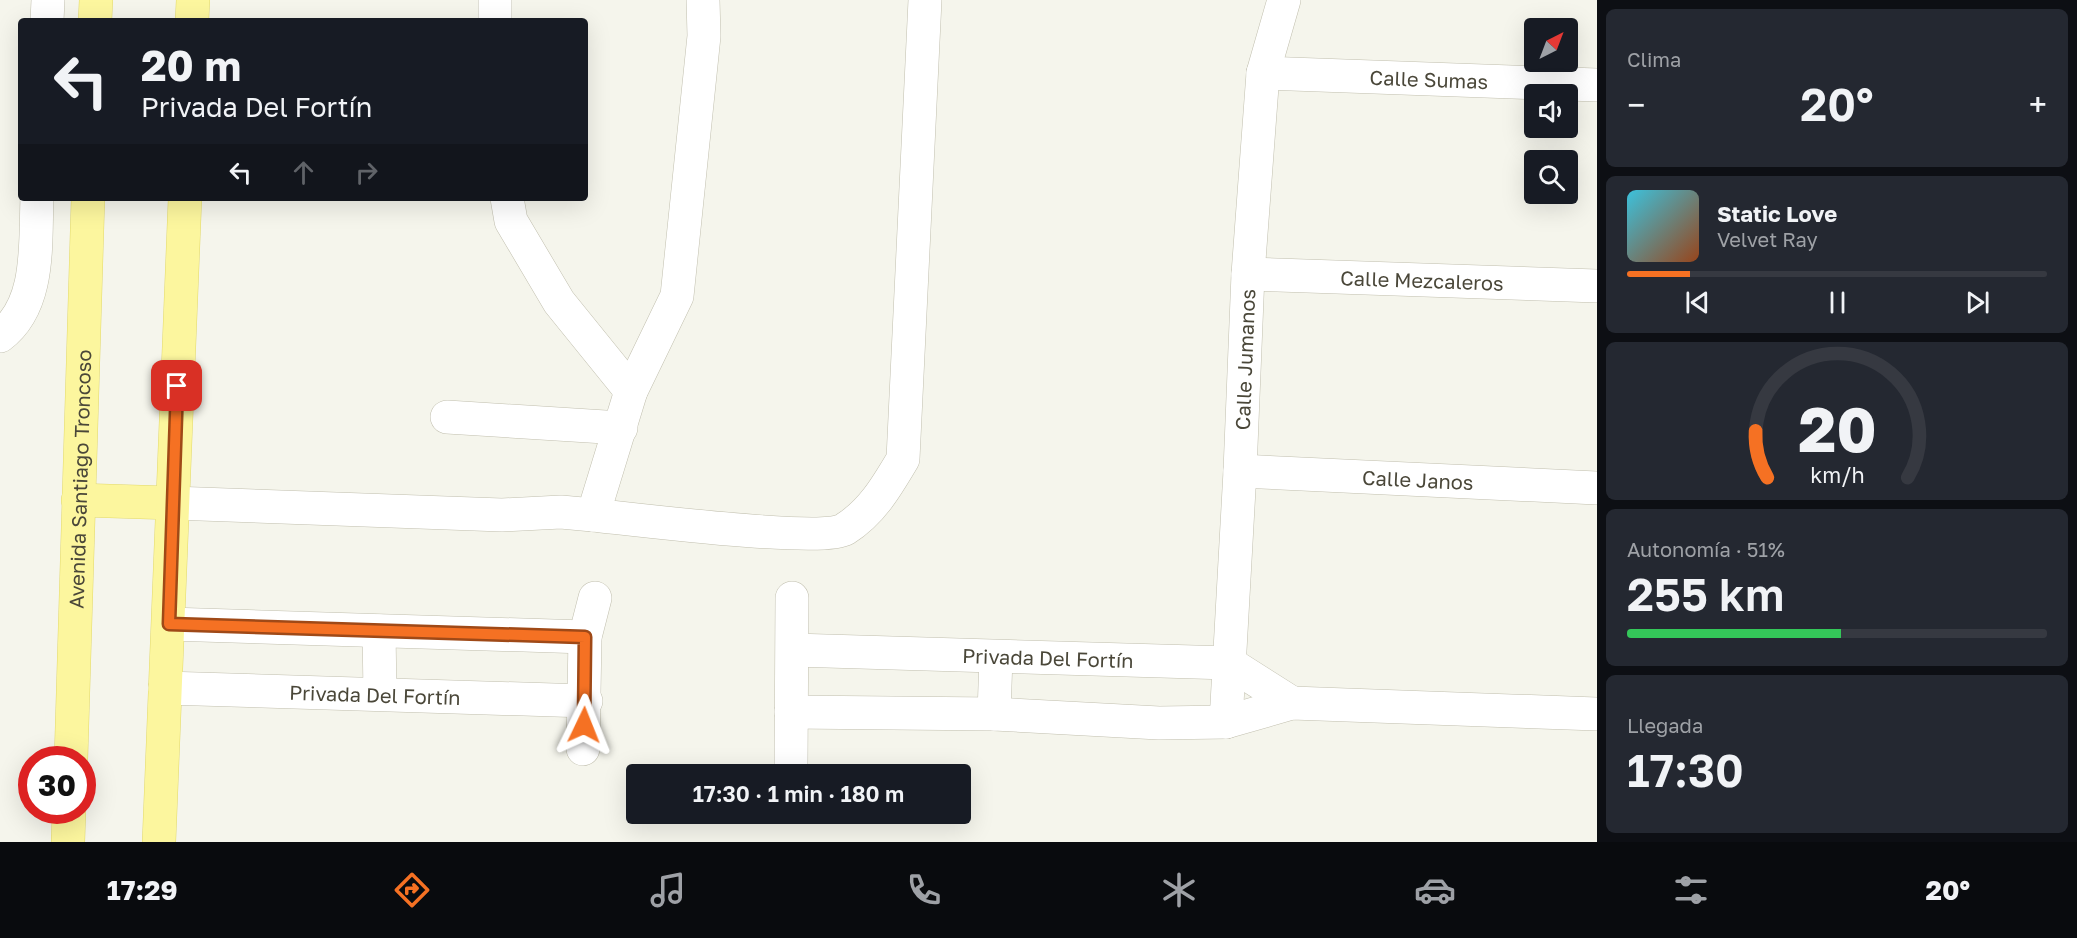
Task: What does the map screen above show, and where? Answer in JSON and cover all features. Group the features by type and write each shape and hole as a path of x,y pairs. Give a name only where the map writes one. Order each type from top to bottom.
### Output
{"main road":[{"path":"95,18 96,0"},
{"path":"192,18 193,0"},
{"name":"Avenida Santiago Troncoso","path":"71,746 88,201"},
{"path":"159,842 185,201"},
{"path":"78,500 172,503"},
{"path":"68,842 69,824"}],"street":[{"path":"46,18 48,0"},
{"path":"495,0 495,18"},
{"path":"593,515 631,391 677,296 704,36 704,0"},
{"path":"172,503 502,515 561,512 800,534 843,531 879,500 903,459 925,0"},
{"name":"Calle Jumanos","path":"1226,722 1248,274 1263,73 1284,0"},
{"name":"Calle Sumas","path":"1263,73 1597,85"},
{"path":"0,336 23,310 30,288 37,201"},
{"path":"508,201 511,221 559,302 631,391"},
{"name":"Calle Mezcaleros","path":"1248,274 1597,286"},
{"path":"447,417 621,428"},
{"name":"Calle Janos","path":"1240,471 1597,488"},
{"path":"583,749 586,701 585,637 595,598"},
{"path":"791,764 792,598"},
{"path":"169,624 585,637"},
{"path":"379,631 380,694"},
{"name":"Privada Del Fortín","path":"793,650 1229,663"},
{"path":"994,714 996,657"},
{"path":"1229,663 1292,703"},
{"name":"Privada Del Fortín","path":"165,688 586,701"},
{"path":"791,712 994,714 1159,723 1226,722 1292,703 1597,714"}],"route":[{"path":"177,386 169,624 585,637 584,725"}]}
